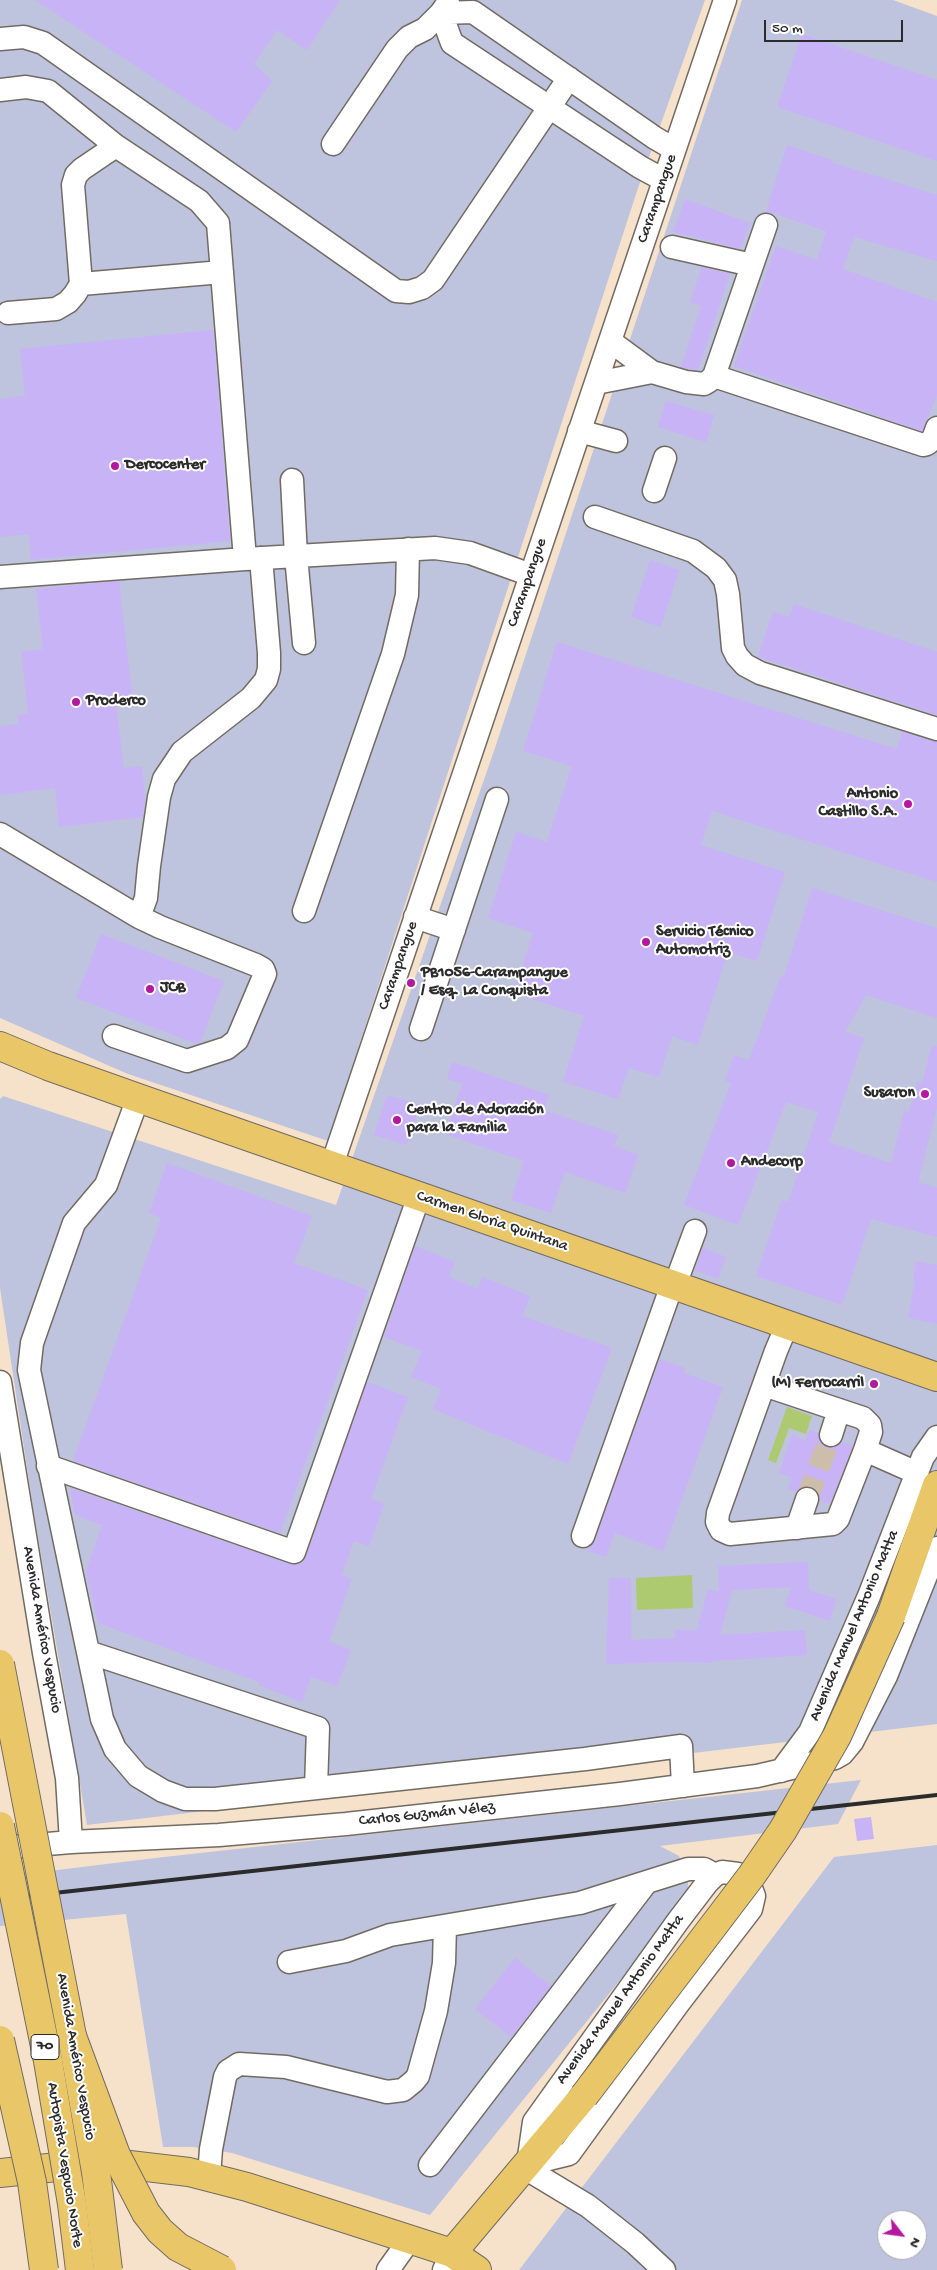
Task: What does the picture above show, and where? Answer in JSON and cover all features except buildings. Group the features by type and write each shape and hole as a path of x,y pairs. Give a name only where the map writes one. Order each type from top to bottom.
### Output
{"main road":[{"name":"Carmen Gloria Quintana","path":"0,1046 48,1066 138,1098 937,1377"},
{"name":"Carmen Gloria Quintana","path":"0,1060 48,1066"},
{"name":"Avenida Manuel Antonio Matta","path":"448,2261 584,2096 752,1875 782,1830 837,1736 873,1661 891,1616 927,1479"},
{"name":"Avenida Américo Vespucio","path":"0,1664 72,2036 96,2172 108,2270"},
{"name":"Autopista Vespucio Norte","path":"0,1826 48,2061 72,2204 80,2270"},
{"path":"72,2036 116,2155 146,2213 160,2231 178,2247 222,2270"},
{"name":"Autopista Vespucio Norte","path":"0,2040 32,2182 44,2270"},
{"path":"0,2173 104,2162 152,2166 208,2176 410,2239 448,2261 477,2270"}],"street":[{"name":"Carampangue","path":"332,1165 725,0"},
{"path":"446,7 473,12 674,149"},
{"path":"446,7 452,43 640,168 664,180"},
{"path":"333,144 397,48 409,37 425,29 446,7"},
{"path":"0,39 24,36 43,43 396,291 409,292 422,288 433,280 569,78"},
{"path":"0,90 26,87 48,91 116,146 199,201 218,223 253,558 269,653 266,680 251,698 182,752 164,779 154,827 146,898 140,917"},
{"path":"8,313 56,310 68,302 81,284 72,185 76,175 82,169 116,146"},
{"path":"610,341 652,372 686,382 704,384 714,376 766,226"},
{"path":"672,247 752,265"},
{"path":"81,284 222,272"},
{"path":"596,383 652,372"},
{"path":"714,376 923,445 933,438 937,428"},
{"path":"579,430 616,441"},
{"path":"654,491 666,458"},
{"path":"292,480 296,556 304,643"},
{"path":"595,517 693,551 716,568 725,580 728,594 733,648 745,665 760,673 937,729"},
{"path":"0,577 253,558 435,548 470,553 531,575"},
{"path":"304,911 395,650 407,595 408,549"},
{"path":"421,1029 497,799"},
{"path":"0,834 160,928 256,964 265,974 237,1040 220,1051 187,1062 114,1036"},
{"path":"415,917 454,930"},
{"path":"138,1098 106,1185 74,1223 32,1343 29,1370 102,1719 115,1749 138,1776 163,1791 185,1799 215,1800 681,1746 683,1786"},
{"path":"48,1466 294,1552 419,1196"},
{"path":"583,1536 673,1285 696,1231"},
{"path":"764,1385 863,1418 870,1425 872,1432 866,1450 838,1519 833,1524 730,1534 721,1530 717,1522 718,1513 764,1385 787,1325"},
{"name":"Avenida Américo Vespucio","path":"0,1382 39,1625 67,1778 71,1842"},
{"path":"831,1435 839,1410"},
{"name":"Avenida Manuel Antonio Matta","path":"781,1771 810,1732 869,1596 927,1479 923,1458 937,1437"},
{"path":"866,1450 927,1479"},
{"path":"797,1528 807,1499"},
{"path":"781,1771 836,1758 852,1742 886,1676 937,1548"},
{"path":"88,1652 318,1728 316,1788"},
{"name":"Carlos Guzmán Vélez","path":"71,1842 219,1835 346,1824 683,1786 781,1771"},
{"path":"0,1848 71,1842"},
{"path":"289,1962 346,1951 390,1935 580,1903 646,1884 688,1869 704,1869 715,1875 730,1872 745,1878 752,1889 754,1903 751,1909 678,2004 569,2154 526,2166"},
{"name":"Avenida Manuel Antonio Matta","path":"526,2166 534,2122 640,1973 715,1875"},
{"path":"430,2165 646,1884"},
{"path":"208,2176 211,2149 225,2077 228,2071 239,2064 266,2064 308,2071 387,2092 403,2090 414,2082 418,2076 436,2011 444,1963 444,1926"},
{"path":"526,2166 588,2206 635,2243 664,2270"},
{"path":"388,2270 410,2239"}],"shaded area":[{"path":"0,0 705,0 638,188 328,1141 128,1074 0,1018"},
{"path":"742,0 893,0 937,16 937,1724 87,1825 34,1514 0,1288 0,1099 3,1096 336,1205 495,748"},
{"path":"861,1780 838,1824 660,1846 679,1856 688,1882 689,1895 430,2215 232,2153 193,2147 163,2147 126,1914 0,1926 0,1877 164,1857"},
{"path":"937,1845 937,2270 519,2270 834,1857"}],"green space":[{"path":"787,1407 812,1416 806,1434 789,1428 776,1463 768,1460"},
{"path":"692,1575 693,1608 637,1610 636,1578"}],"tunnel":[{"path":"807,1499 831,1435"}],"railway":[{"path":"0,1899 937,1795"}],"place":[{"name":"Dercocenter","path":"115,466"},
{"name":"Proderco","path":"76,702"},
{"name":"Antonio Castillo S.A.","path":"908,804"},
{"name":"Servicio Técnico Automotriz","path":"646,942"},
{"name":"PB1056-Carampangue / Esq. La Conquista","path":"411,983"},
{"name":"JCB","path":"150,989"},
{"name":"Susaron","path":"925,1094"},
{"name":"Centro de Adoración para la Familia","path":"397,1120"},
{"name":"Andecorp","path":"731,1163"},
{"name":"(M) Ferrocarril","path":"874,1384"}]}
